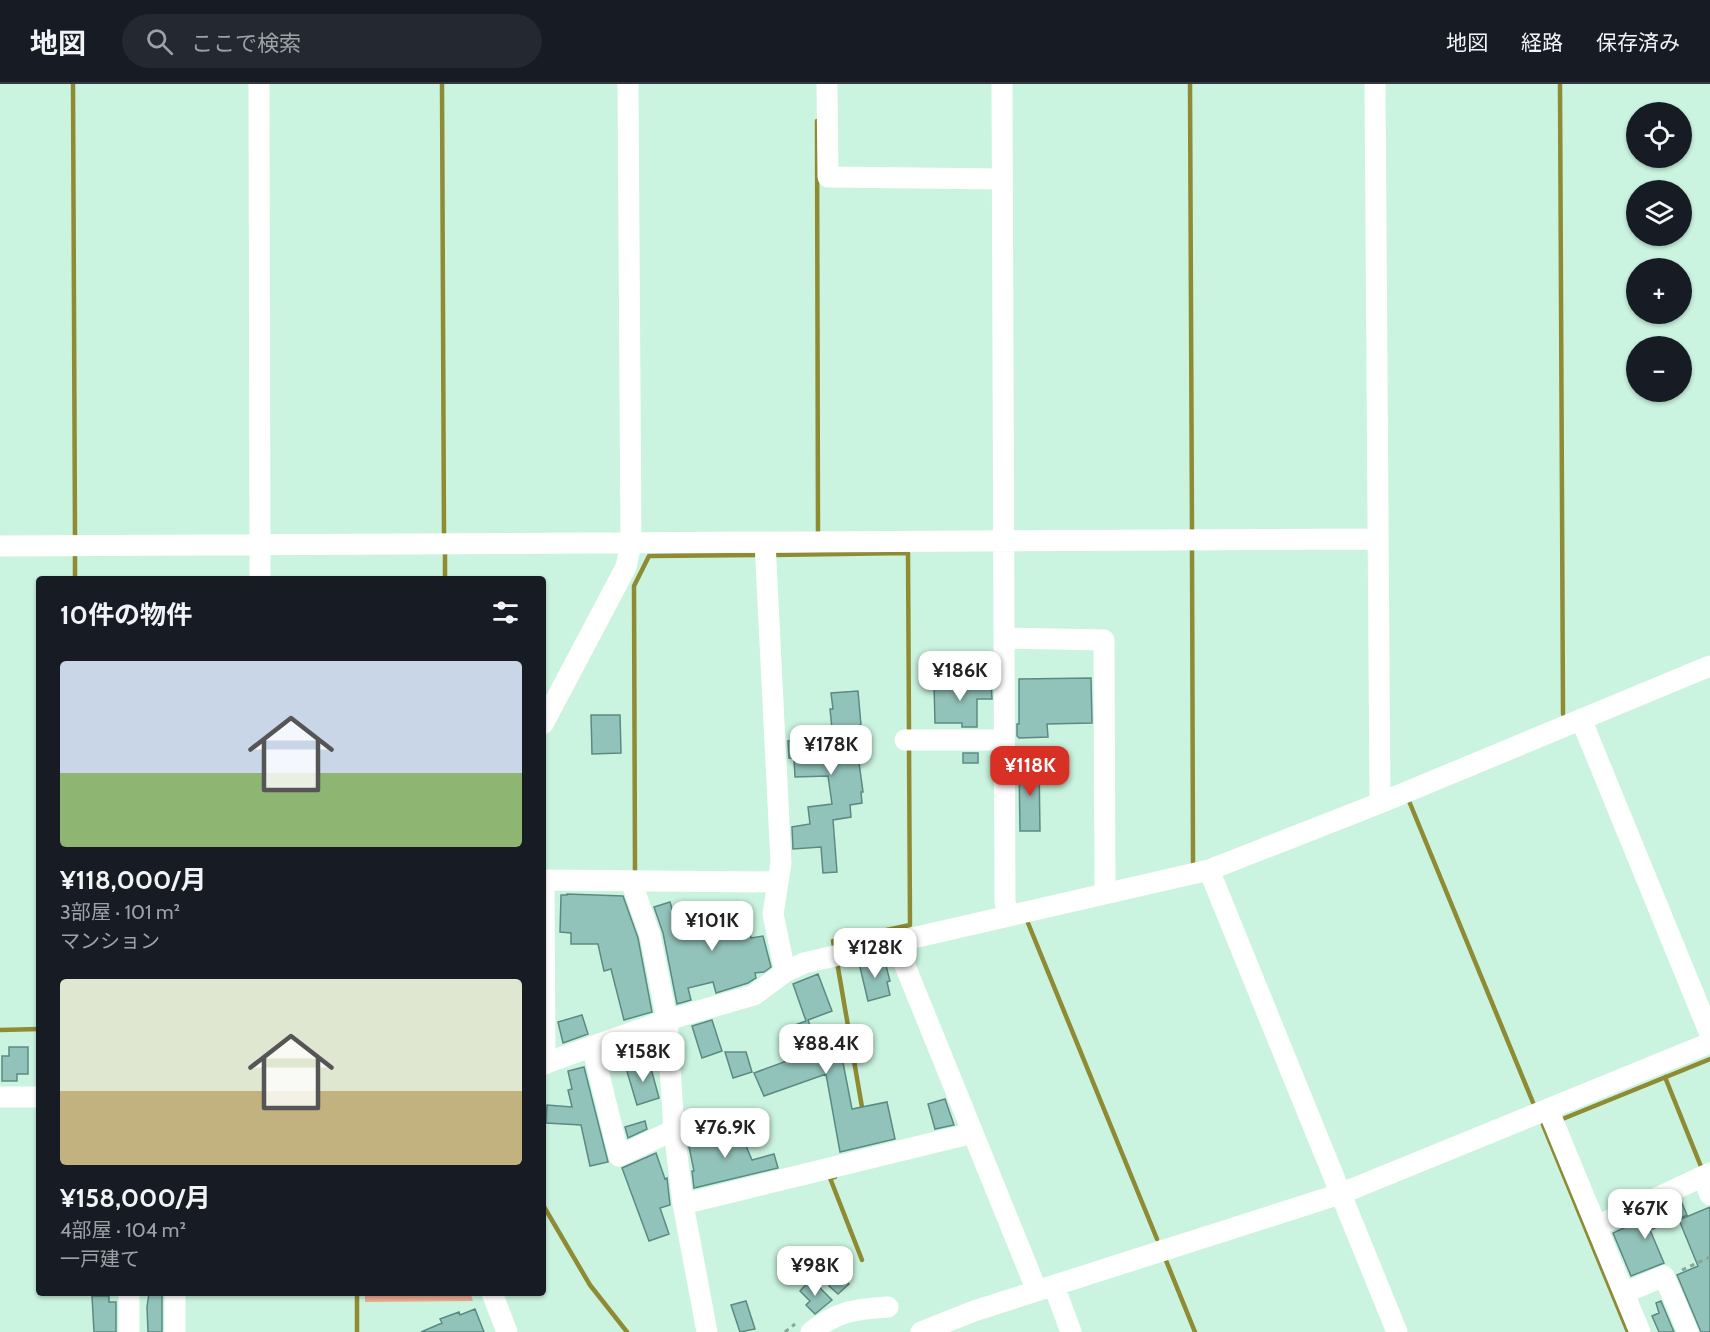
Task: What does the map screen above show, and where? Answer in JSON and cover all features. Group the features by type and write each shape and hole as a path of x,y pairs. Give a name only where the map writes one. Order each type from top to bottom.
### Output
{"street":[{"path":"259,84 260,576"},
{"path":"546,718 627,567 631,543 628,84"},
{"path":"827,84 828,177 1002,179"},
{"path":"1002,84 1005,902 1008,915"},
{"path":"1375,84 1380,803"},
{"path":"0,546 1377,539"},
{"path":"765,542 781,862 773,914 781,962 785,972"},
{"path":"1004,638 1104,640 1105,893"},
{"path":"546,1063 667,1020 754,995 785,972 804,963 1209,870 1380,803 1710,666"},
{"path":"1581,719 1710,1034"},
{"path":"905,740 1004,740"},
{"path":"1209,870 1397,1332"},
{"path":"546,880 778,882"},
{"path":"631,881 651,934 667,1020 674,1130 683,1204 707,1332"},
{"path":"895,941 973,1133 1046,1288 1071,1332"},
{"path":"921,1332 943,1328 1046,1288 1340,1194 1710,1043"},
{"path":"592,1046 619,1156 674,1130"},
{"path":"0,1097 36,1097"},
{"path":"1548,1109 1640,1332"},
{"path":"683,1204 973,1133"},
{"path":"1597,1226 1708,1181"},
{"path":"1624,1293 1664,1276 1688,1332"},
{"path":"129,1296 129,1332"},
{"path":"175,1296 175,1332"},
{"path":"493,1296 507,1332"},
{"path":"811,1332 840,1313 855,1309 888,1307"}],"path":[{"path":"1664,1278 1710,1257"}],"shaded area":[{"path":"365,1296 471,1296 473,1301 365,1302"}],"building":[{"path":"1091,678 1092,723 1047,724 1048,737 1019,738 1017,736 1019,679"},
{"path":"991,683 992,699 977,699 977,727 962,727 962,723 935,723 934,684"},
{"path":"858,691 861,725 858,726 860,755 858,755 863,792 861,792 862,803 850,805 851,817 833,820 837,872 823,873 821,847 793,849 792,827 810,824 808,807 832,804 828,776 795,777 794,758 789,758 788,741 833,739 831,693"},
{"path":"591,715 620,715 621,753 592,754"},
{"path":"963,753 978,753 978,763 963,763"},
{"path":"1019,762 1039,762 1040,831 1020,831"},
{"path":"561,895 623,896 638,938 652,1012 624,1020 611,969 604,971 598,944 571,944 571,933 560,932"},
{"path":"670,902 678,929 744,910 751,938 763,936 771,967 764,972 755,973 756,978 748,983 716,993 713,982 688,988 691,1000 677,1004 663,933 654,907"},
{"path":"884,958 890,981 887,982 890,995 868,1001 859,963"},
{"path":"818,974 832,1011 808,1020 818,1048 839,1042 852,1109 887,1102 895,1139 840,1152 826,1074 764,1096 754,1073 795,1058 786,1035 789,1034 787,1028 806,1021 793,984"},
{"path":"582,1015 588,1034 563,1043 558,1022"},
{"path":"712,1020 722,1051 702,1058 692,1026"},
{"path":"9,1047 28,1047 28,1074 17,1074 17,1081 2,1081 2,1056 9,1056"},
{"path":"725,1052 746,1052 752,1072 733,1078"},
{"path":"649,1061 659,1098 637,1105 626,1068"},
{"path":"584,1067 608,1162 590,1166 581,1125 546,1123 547,1105 572,1107 568,1090 572,1089 568,1071"},
{"path":"945,1099 954,1125 935,1129 928,1104"},
{"path":"645,1121 647,1129 628,1138 625,1127"},
{"path":"738,1127 752,1160 774,1154 778,1168 694,1188 692,1171 694,1171 688,1142 711,1136 712,1138"},
{"path":"656,1153 665,1179 667,1178 670,1205 660,1208 669,1234 649,1241 622,1168"},
{"path":"1681,1201 1687,1215 1650,1230 1664,1263 1631,1276 1613,1233"},
{"path":"1710,1207 1710,1332 1701,1332 1677,1275 1698,1266 1679,1220"},
{"path":"840,1275 849,1284 838,1294 829,1286"},
{"path":"811,1279 832,1300 815,1314 806,1305 810,1301 800,1291"},
{"path":"92,1296 109,1296 109,1302 116,1302 116,1332 94,1332"},
{"path":"149,1296 162,1296 162,1332 148,1332"},
{"path":"746,1301 755,1329 740,1332 731,1305"},
{"path":"1661,1301 1674,1332 1659,1332 1652,1316 1659,1313 1656,1303"},
{"path":"475,1309 484,1332 421,1332 442,1323 440,1319"}],"waterway":[{"path":"73,84 75,539"},
{"path":"442,84 444,539"},
{"path":"1190,84 1192,533"},
{"path":"1560,84 1563,714"},
{"path":"817,121 818,535"},
{"path":"1192,546 1193,863"},
{"path":"445,553 445,576"},
{"path":"773,555 908,553 909,734"},
{"path":"75,555 75,576"},
{"path":"635,872 634,586 649,556 757,555"},
{"path":"854,937 910,925 909,745"},
{"path":"1409,801 1534,1105"},
{"path":"1028,923 1157,1239"},
{"path":"834,946 833,941 839,940"},
{"path":"837,962 863,1113"},
{"path":"0,1030 36,1029"},
{"path":"1560,1120 1710,1059"},
{"path":"1665,1077 1702,1169"},
{"path":"1543,1125 1628,1332"},
{"path":"835,1177 830,1178 862,1260"},
{"path":"546,1210 590,1285 627,1332"},
{"path":"1165,1258 1195,1332"},
{"path":"357,1296 357,1332"}]}
